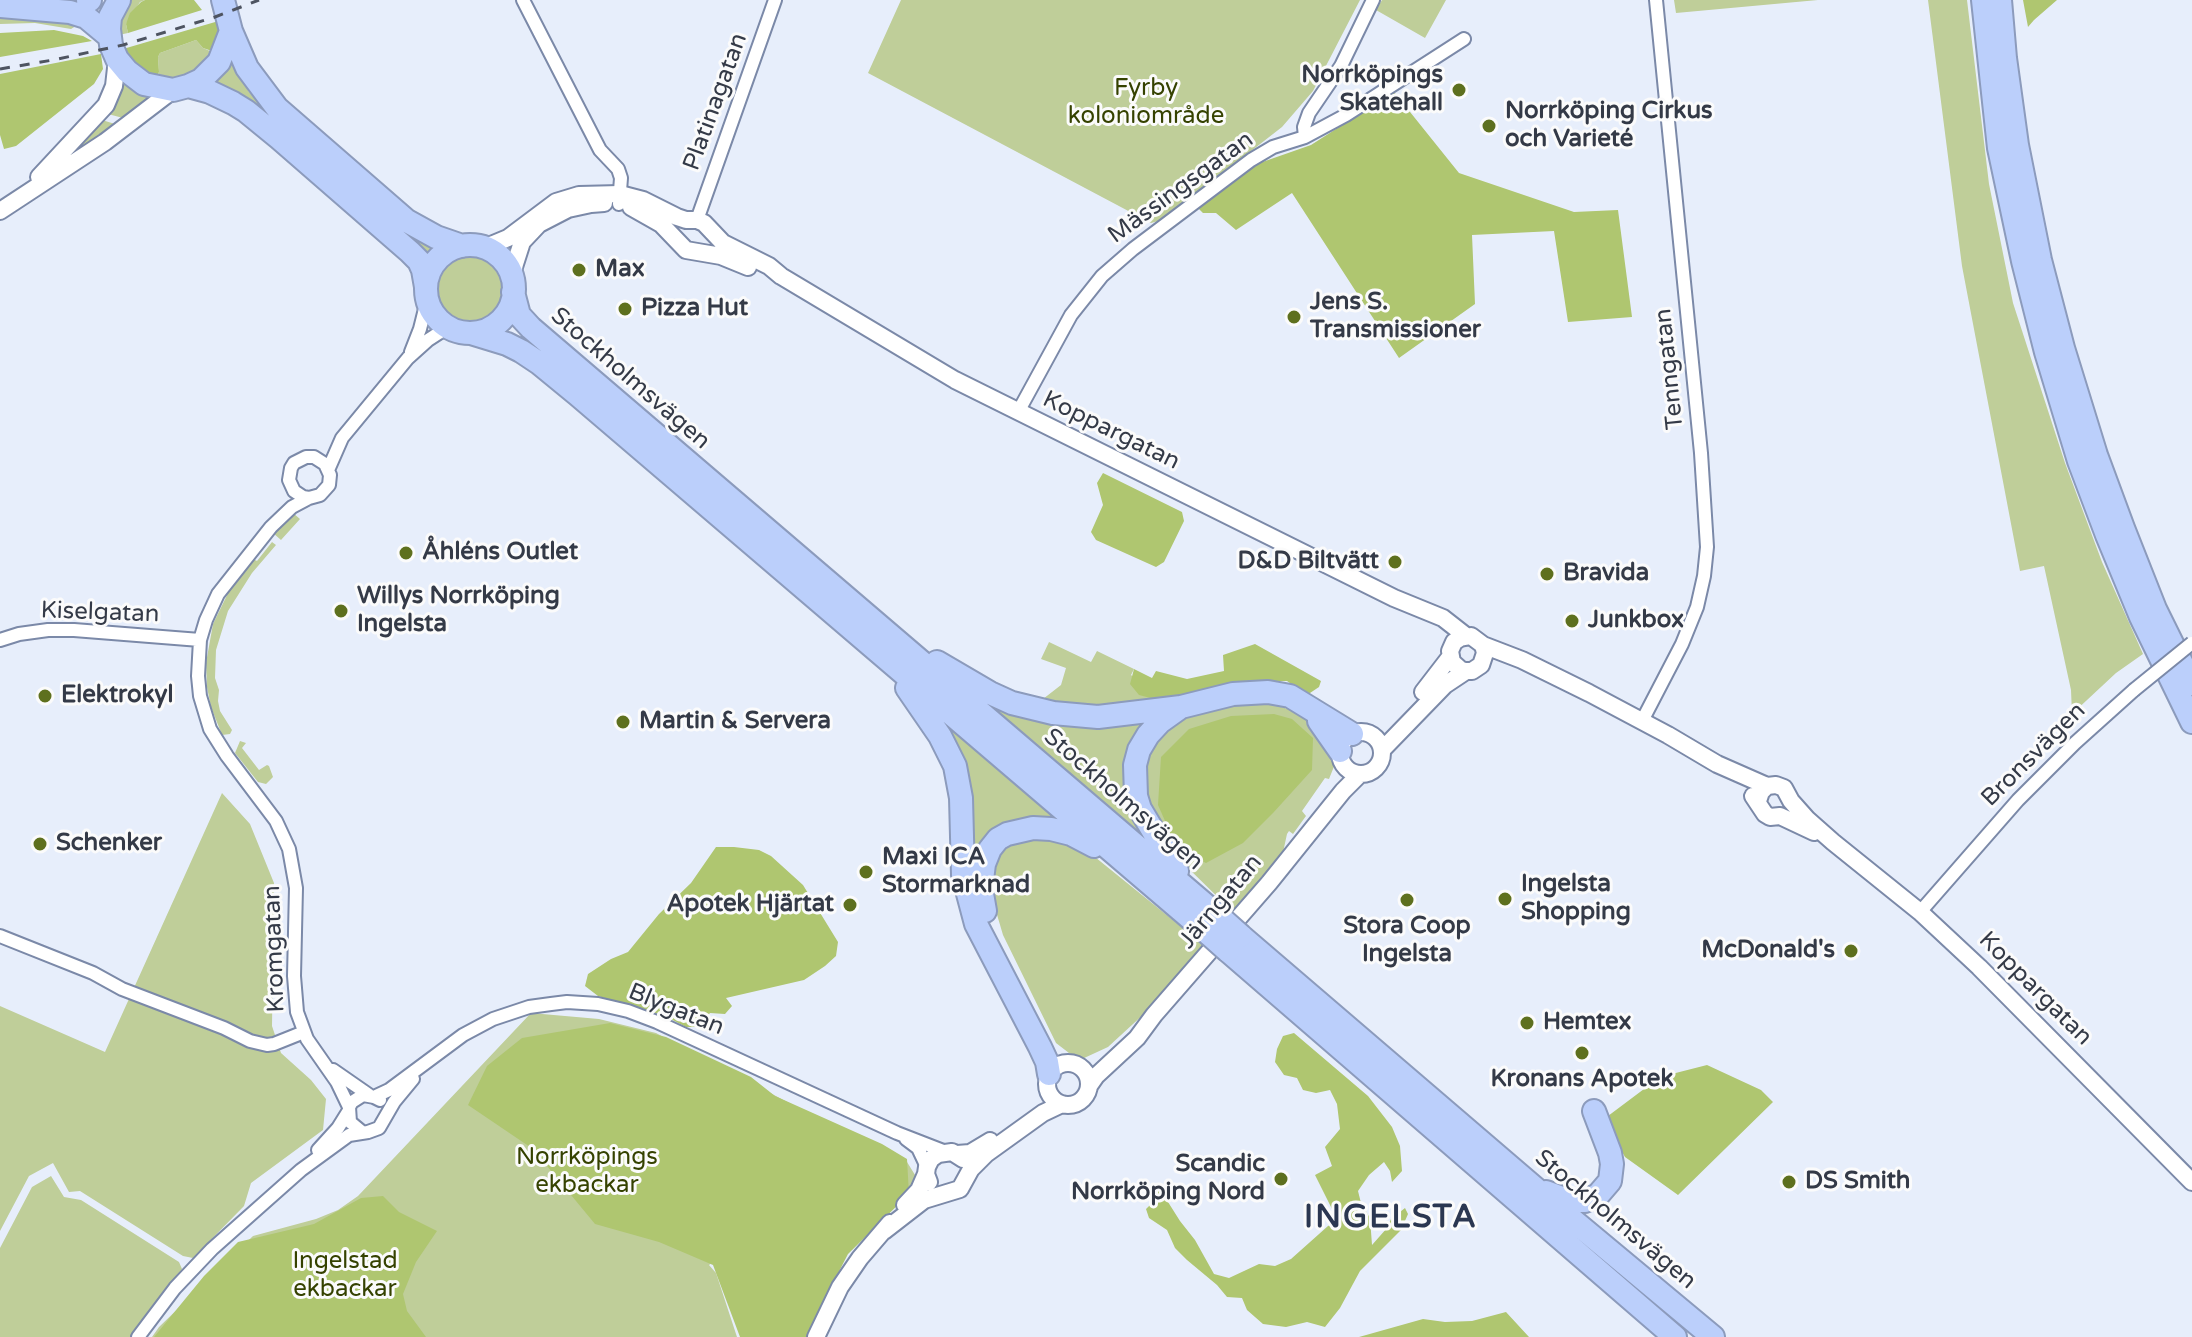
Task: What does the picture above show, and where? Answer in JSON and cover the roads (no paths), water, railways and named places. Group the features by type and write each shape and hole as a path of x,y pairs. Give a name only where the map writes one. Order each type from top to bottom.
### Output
{"highway":[{"path":"103,31 119,0"},
{"path":"0,6 86,17 103,31 117,59 127,71 144,84 210,92 246,111 419,261 436,317 459,330 480,332 496,324 508,310 513,286 505,263 492,252 421,230 407,221 277,108 247,68 231,31 223,0"},
{"path":"1983,0 1999,148 2046,352 2079,461 2107,535 2141,617 2192,722"},
{"path":"2000,0 2017,145 2040,260 2063,348 2096,455 2123,528 2155,609 2192,684"},
{"path":"181,88 201,80 219,62 231,31"},
{"path":"427,294 427,278 434,263 447,252 473,247"},
{"name":"Stockholmsvägen","path":"513,286 519,315 531,328 875,622 1117,857 1216,928 1535,1187 1713,1337"},
{"name":"Stockholmsvägen","path":"459,330 507,344 539,363 885,658 972,718 1191,892 1216,928"},
{"path":"875,622 990,693 1012,703 1053,713 1098,717 1181,707 1233,694 1268,692 1290,696 1351,745"},
{"path":"885,658 930,719 950,753 961,798 963,875 976,924 1047,1062 1060,1073"},
{"path":"1181,707 1148,735 1139,750 1135,781 1136,796 1144,818 1191,892"},
{"path":"1060,1073 1052,1050 988,924 981,888 984,864 998,839 1033,828 1071,834 1117,857"},
{"name":"Stockholmsvägen","path":"1235,944 1675,1337"},
{"path":"1535,1187 1561,1199 1578,1201 1592,1198 1605,1189 1610,1181 1612,1164 1594,1111"}],"street":[{"path":"523,0 600,150 618,169 620,199"},
{"name":"Platinagatan","path":"697,223 775,0"},
{"path":"1305,137 1306,120 1341,66 1373,0"},
{"name":"Tenngatan","path":"1642,721 1682,644 1697,607 1707,547 1701,453 1656,0"},
{"name":"Mässingsgatan","path":"1018,412 1071,315 1102,276 1133,249 1251,160 1346,115 1464,39"},
{"path":"21,195 101,113 114,86 117,59"},
{"path":"0,211 181,88"},
{"name":"Koppargatan","path":"473,247 508,238 547,208 568,198 592,193 643,200 697,223 723,243 769,266 955,380 1429,614 1443,618 1466,636"},
{"name":"Koppargatan","path":"513,286 517,253 522,242 539,224 555,214 579,206 620,199 647,214 677,239"},
{"path":"697,223 709,237 697,251 686,250 677,239 678,228 697,223"},
{"name":"Koppargatan","path":"697,251 721,256 765,274 781,276"},
{"path":"408,358 420,329 427,294"},
{"path":"328,470 342,438 408,358 428,340 459,330"},
{"path":"314,457 342,438"},
{"path":"306,457 320,460 328,470 330,481 320,495 309,498 298,495 290,486 289,474 294,463 306,457"},
{"name":"Kromgatan","path":"271,527 290,486"},
{"name":"Kromgatan","path":"309,498 292,507 271,527 218,594 200,640 198,676 200,696 210,729 276,821 286,840 296,888 297,1012 304,1032 345,1096 349,1110"},
{"path":"1429,614 1440,627 1456,667 1531,665"},
{"name":"Kiselgatan","path":"0,640 48,630 74,630 200,640"},
{"path":"1351,745 1382,731 1397,720 1436,677 1454,642 1466,636 1522,660 1642,721 1717,764 1767,786 1784,788 1791,801 1788,810 1780,816 1765,814 1758,801 1717,764"},
{"name":"Bronsvägen","path":"1920,912 2018,800 2075,743 2192,643"},
{"path":"1351,745 1349,771 1360,774 1376,768 1382,750 1432,696 1449,681 1474,668 1485,653 1483,645"},
{"path":"1351,745 1379,742 1382,750"},
{"name":"Järngatan","path":"1321,817 1351,745"},
{"name":"Järngatan","path":"1062,1104 1072,1105 1081,1100 1096,1076 1137,1038 1360,774"},
{"path":"1758,801 1767,786"},
{"name":"Koppargatan","path":"1791,801 1833,842 1920,912 2044,1031 2192,1182"},
{"name":"Koppargatan","path":"1780,816 1833,842"},
{"name":"Kromgatan","path":"0,936 250,1041 274,1044 304,1032"},
{"name":"Blygatan","path":"372,1096 389,1090 478,1027 509,1013 567,1002 598,1004 657,1022 897,1133 951,1153"},
{"name":"Järngatan","path":"951,1153 970,1153 993,1139 1033,1109 1060,1073 1097,1061 1154,1015"},
{"name":"Blygatan","path":"385,1118 399,1095 435,1056"},
{"name":"Kromgatan","path":"324,1062 372,1096"},
{"path":"1062,1104 1055,1101 1060,1073 1087,1075 1089,1086"},
{"path":"138,1337 175,1288 212,1249 301,1170 349,1135 374,1131 383,1123 383,1105 372,1096 357,1098 328,1140 301,1170"},
{"path":"884,1231 924,1200 960,1189 971,1169 986,1154 1043,1113 1062,1104"},
{"path":"349,1110 350,1122 362,1132"},
{"name":"Blygatan","path":"897,1133 918,1148 927,1170"},
{"path":"816,1337 840,1287 860,1258 919,1190 931,1159 938,1154 951,1153 966,1163 968,1176"},
{"path":"927,1170 932,1186 943,1193"}],"railway":[{"path":"0,69 123,45 259,0"}],"place":[{"name":"Norrköpings Skatehall","path":"1459,90"},
{"name":"Norrköping Cirkus och Varieté","path":"1489,126"},
{"name":"Max","path":"579,270"},
{"name":"Pizza Hut","path":"625,309"},
{"name":"Jens S. Transmissioner","path":"1294,317"},
{"name":"Åhléns Outlet","path":"406,553"},
{"name":"D&D Biltvätt","path":"1395,562"},
{"name":"Bravida","path":"1547,574"},
{"name":"Willys Norrköping Ingelsta","path":"341,611"},
{"name":"Junkbox","path":"1572,621"},
{"name":"Elektrokyl","path":"45,696"},
{"name":"Martin & Servera","path":"623,722"},
{"name":"Schenker","path":"40,844"},
{"name":"Maxi ICA Stormarknad","path":"866,872"},
{"name":"Ingelsta Shopping","path":"1505,899"},
{"name":"Stora Coop Ingelsta","path":"1407,900"},
{"name":"Apotek Hjärtat","path":"850,905"},
{"name":"McDonald's","path":"1851,951"},
{"name":"Hemtex","path":"1527,1023"},
{"name":"Kronans Apotek","path":"1582,1053"},
{"name":"Scandic Norrköping Nord","path":"1281,1179"},
{"name":"DS Smith","path":"1789,1182"}],"district":[{"name":"INGELSTA","path":"1391,1219"}],"park label":[{"name":"Fyrby koloniområde","path":"1146,103"},
{"name":"Norrköpings ekbackar","path":"587,1172"},
{"name":"Ingelstad ekbackar","path":"345,1276"}]}
